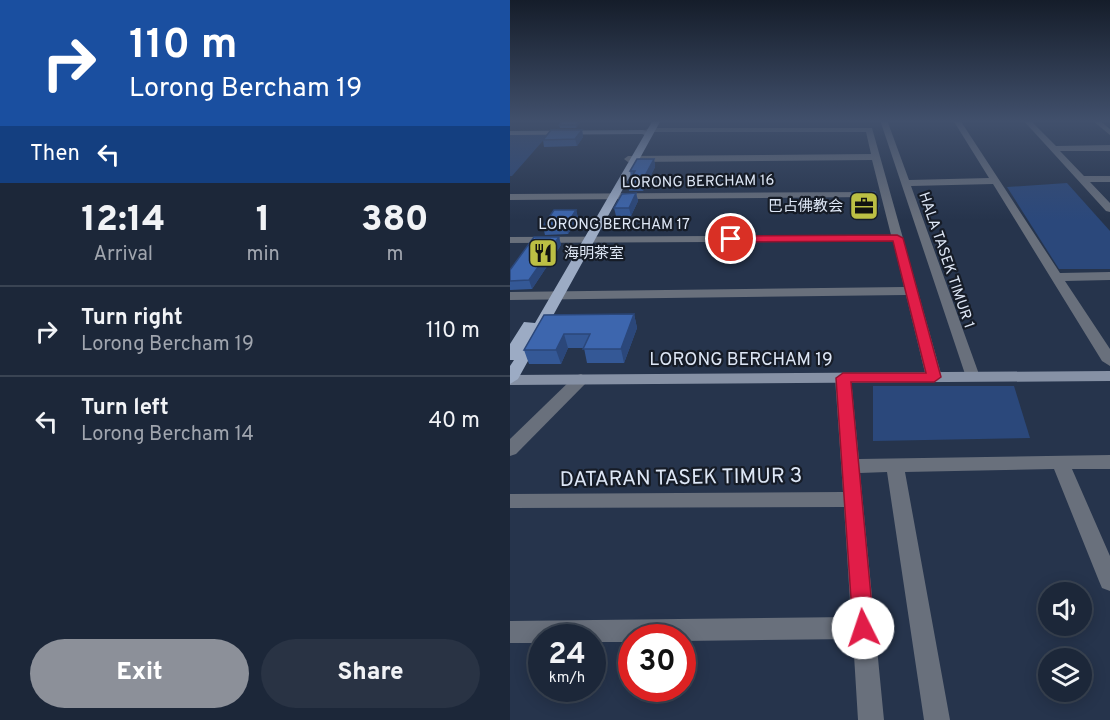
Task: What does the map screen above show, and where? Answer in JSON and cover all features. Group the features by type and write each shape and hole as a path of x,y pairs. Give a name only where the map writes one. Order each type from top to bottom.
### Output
{"main road":[{"path":"510,356 551,296 634,154"},
{"path":"510,379 551,296"}],"street":[{"name":"HALA TASEK TIMUR 1","path":"894,154 972,377"},
{"path":"978,154 1056,277 1108,354"},
{"path":"1059,154 1110,209"},
{"path":"631,159 876,156 934,377"},
{"path":"1082,179 1110,178"},
{"path":"904,183 996,181"},
{"name":"LORONG BERCHAM 16","path":"510,197 886,194"},
{"name":"LORONG BERCHAM 17","path":"510,240 897,238"},
{"path":"1056,277 1110,276"},
{"path":"510,296 911,291"},
{"name":"LORONG BERCHAM 19","path":"510,379 1110,376"},
{"path":"843,378 852,465 871,720"},
{"path":"510,450 581,379"},
{"path":"852,465 1110,462"},
{"path":"1060,464 1110,581"},
{"path":"895,465 937,720"},
{"name":"DATARAN TASEK TIMUR 3","path":"510,501 853,499"},
{"path":"510,632 863,628"}],"shaded area":[{"path":"510,154 532,154 512,176 510,176"},
{"path":"1067,183 1110,231 1110,269 1059,269 1007,187"},
{"path":"873,386 1014,386 1030,438 873,441"}],"building":[{"path":"637,159 654,159 641,183 628,183 635,171 630,171"},
{"path":"852,192 875,192 879,206 854,206"},
{"path":"636,193 629,208 614,208 622,194"},
{"path":"554,210 576,210 566,226 543,226"},
{"path":"534,237 559,237 529,280 510,281 510,270"},
{"path":"634,314 621,349 583,349 590,334 564,334 556,350 524,350 544,315"}],"place":[{"name":"巴占佛教会","path":"864,206"},
{"name":"海明茶室","path":"543,253"}],"route":[{"path":"731,239 897,238 934,377 843,378 852,465 863,628"}]}
